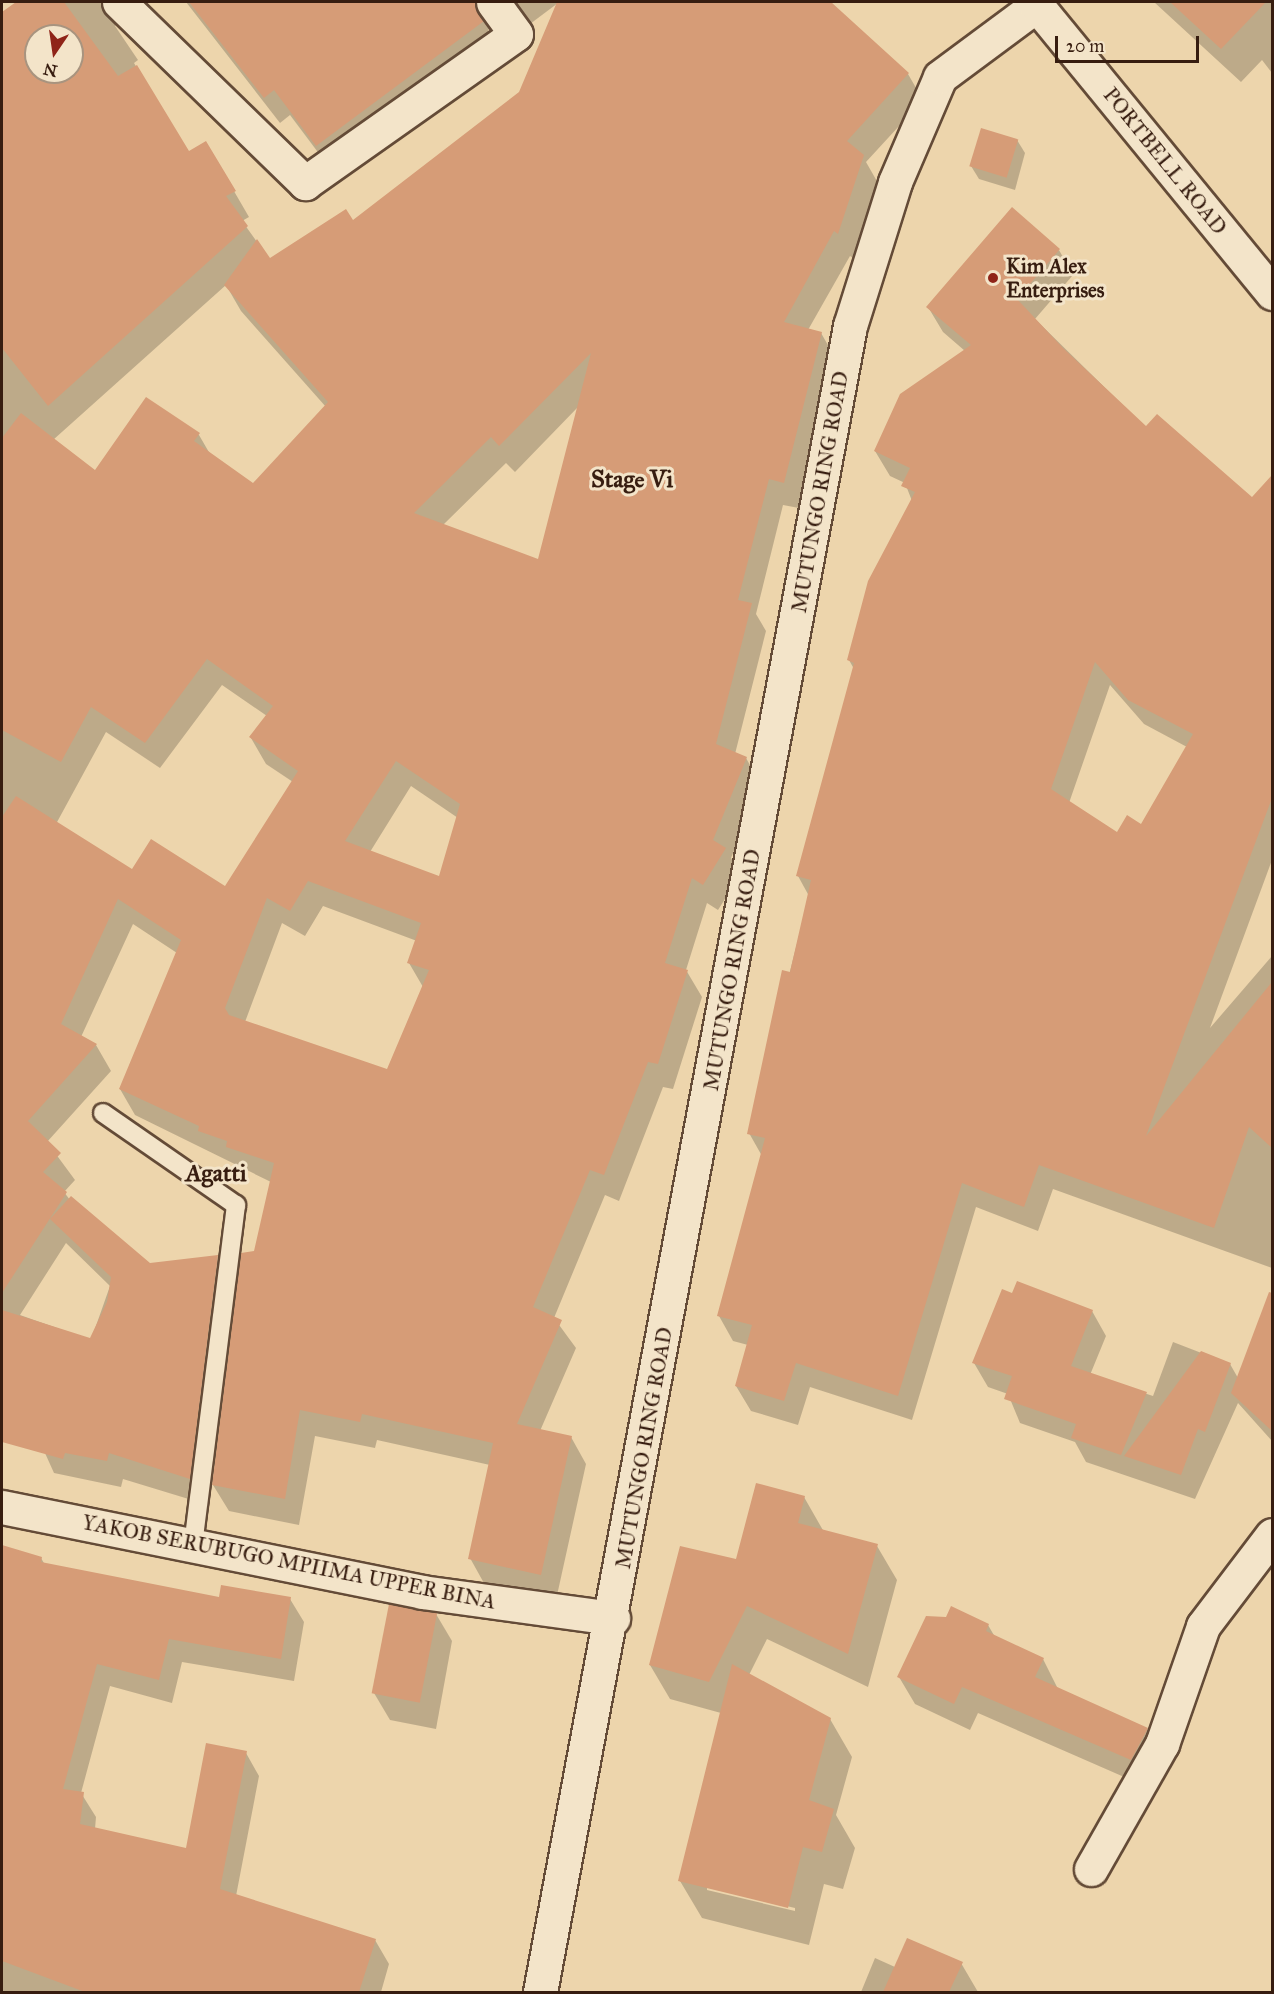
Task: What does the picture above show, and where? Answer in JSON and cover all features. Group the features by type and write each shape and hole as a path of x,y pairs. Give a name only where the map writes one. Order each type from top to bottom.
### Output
{"street":[{"path":"119,2 304,183 516,34 493,2"},
{"name":"PORTBELL ROAD","path":"1036,3 1272,293"},
{"name":"MUTUNGO RING ROAD","path":"540,1992 613,1618 850,326 895,182 940,77 1036,3"},
{"name":"YAKOB SERUBUGO MPIIMA UPPER BINA","path":"2,1507 422,1592 613,1618"},
{"path":"1091,1869 1162,1744 1203,1626 1269,1548"}],"lane":[{"path":"103,1113 236,1205 193,1545"}],"building":[{"path":"16,2 64,2 80,24 24,24 24,84 84,84 84,29 118,76 137,65 189,151 206,141 236,191 226,196 248,226 48,406 2,348 2,12"},
{"path":"189,2 475,2 484,21 316,146 274,90 264,98"},
{"path":"557,2 831,2 909,73 847,141 864,155 838,234 834,231 784,322 822,332 784,483 769,479 738,600 752,603 716,744 747,757 713,840 726,848 703,885 692,878 665,963 688,970 658,1064 648,1062 604,1175 590,1170 533,1307 562,1320 517,1424 572,1436 541,1575 468,1559 493,1443 362,1414 360,1422 300,1410 285,1499 212,1485 241,1253 254,1251 274,1163 226,1147 227,1141 198,1131 199,1126 119,1089 181,940 118,899 61,1024 97,1044 28,1121 61,1153 43,1172 67,1192 2,1293 2,817 16,796 132,869 151,839 225,886 298,771 249,737 273,706 207,659 145,743 91,707 61,762 2,730 2,438 21,413 95,470 146,397 200,433 194,441 253,483 328,402 224,285 257,239 270,258 346,209 353,220 519,92","holes":["591,353 538,559 414,513 491,437 499,446","396,761 460,804 439,876 345,841","308,881 421,923 407,963 429,970 387,1069 229,1015 225,1008 267,898 290,911"]},
{"path":"1170,2 1266,2 1221,49"},
{"path":"981,128 1018,139 1007,178 969,166"},
{"path":"1012,207 1060,249 1017,299 1063,348 1146,426 1157,414 1252,497 1272,475 1272,798 1146,1136 1272,982 1272,1148 1249,1127 1214,1228 1039,1165 1024,1207 962,1183 898,1396 796,1363 784,1401 735,1386 752,1325 717,1316 765,1138 747,1134 782,970 790,972 811,880 796,876 854,663 847,660 868,581 915,492 901,486 910,468 874,451 900,394 971,345 926,307","holes":["1095,662 1128,700 1193,734 1141,824 1127,815 1117,832 1051,789"]},
{"path":"71,1196 150,1263 218,1255 190,1479 109,1453 107,1461 65,1453 63,1459 2,1442 2,1310 90,1338 107,1302 111,1277 50,1219"},
{"path":"1017,1281 1093,1310 1071,1366 1147,1392 1121,1455 1071,1438 1076,1424 1004,1399 1012,1376 972,1363 1002,1289 1012,1293"},
{"path":"1269,1292 1272,1293 1272,1431 1231,1393"},
{"path":"1201,1351 1231,1363 1205,1432 1198,1429 1181,1475 1124,1456"},
{"path":"756,1483 805,1496 798,1523 878,1544 848,1654 747,1606 709,1682 649,1665 680,1546 736,1559"},
{"path":"2,1545 42,1557 41,1562 219,1597 221,1585 291,1597 281,1659 169,1639 159,1680 97,1664 63,1789 84,1792 80,1824 186,1848 206,1743 247,1751 220,1889 376,1939 359,1992 85,1992 2,1961"},
{"path":"389,1604 437,1613 420,1703 372,1693"},
{"path":"951,1606 989,1624 986,1631 1044,1658 1035,1677 1148,1728 1131,1760 962,1687 954,1704 897,1677 926,1616 946,1617"},
{"path":"732,1664 831,1718 809,1800 834,1809 822,1852 803,1847 788,1908 678,1881"},
{"path":"907,1938 963,1962 949,1992 883,1992"}],"place":[{"name":"Kim Alex Enterprises","path":"993,278"}],"district":[{"name":"Stage Vi","path":"632,480"},
{"name":"Agatti","path":"216,1174"}]}
